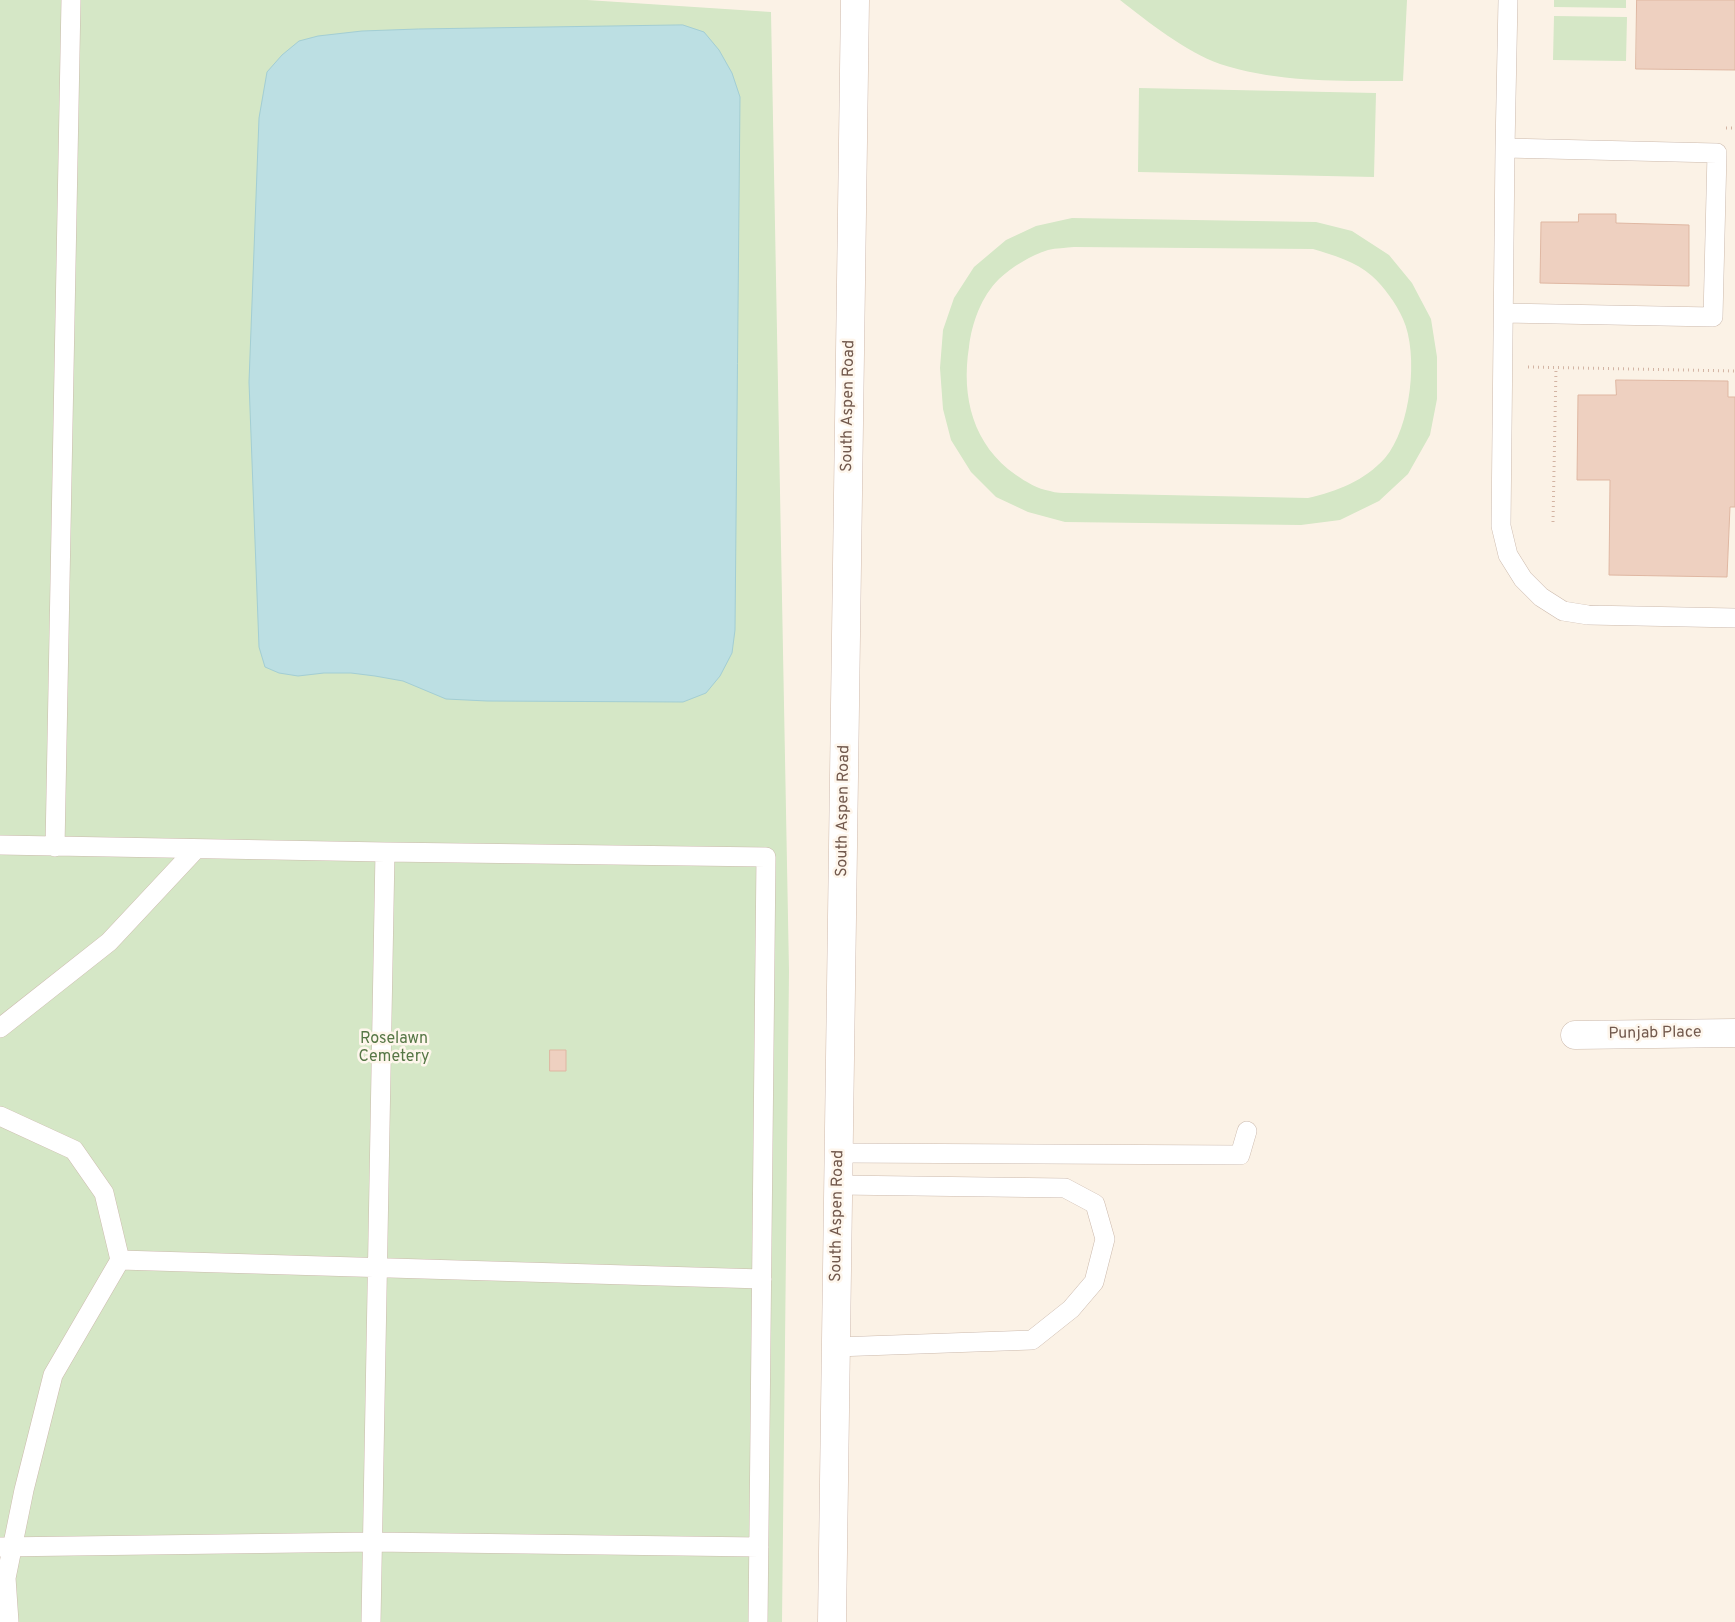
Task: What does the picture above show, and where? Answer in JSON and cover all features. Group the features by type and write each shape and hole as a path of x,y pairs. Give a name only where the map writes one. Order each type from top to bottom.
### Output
{"street":[{"name":"South Aspen Road","path":"832,1622 855,0"},
{"name":"Punjab Place","path":"1575,1035 1735,1033"}],"lane":[{"path":"55,846 71,0"},
{"path":"1508,0 1501,526 1508,556 1523,579 1541,597 1563,611 1588,615 1735,618"},
{"path":"1504,313 1713,317 1717,153 1505,148"},
{"path":"0,846 766,857 758,1622"},
{"path":"0,1028 109,942 196,849"},
{"path":"371,1622 384,852"},
{"path":"0,1116 74,1150 104,1193 120,1260 53,1375 24,1490 6,1547 9,1622"},
{"path":"839,1153 1240,1155 1247,1131"},
{"path":"836,1347 1032,1340 1071,1309 1094,1282 1105,1239 1095,1204 1065,1188 838,1185"},
{"path":"120,1260 762,1279"},
{"path":"6,1547 373,1542 759,1547"}],"path":[{"path":"1503,367 1735,371"},
{"path":"1553,522 1556,368"}],"green space":[{"name":"Roselawn Cemetery","path":"0,0 587,0 771,12 789,971 782,1622 0,1622"},
{"path":"1120,0 1407,0 1403,81 1334,81 1288,78 1265,75 1220,64 1181,44"},
{"path":"1554,0 1626,0 1626,8 1554,7"},
{"path":"1554,16 1627,17 1626,61 1553,60"},
{"path":"1139,88 1376,93 1374,177 1138,172"},
{"path":"1072,218 1316,222 1352,231 1389,255 1412,283 1431,319 1437,357 1437,399 1430,435 1408,474 1379,501 1340,520 1301,525 1065,522 1028,512 996,497 971,472 951,440 943,409 940,368 943,330 954,298 974,267 1006,240 1036,226","holes":["1074,247 1313,249 1351,262 1372,276 1397,307 1408,334 1411,351 1410,390 1401,429 1394,445 1385,458 1359,479 1330,492 1308,498 1057,493 1037,487 1016,475 1001,463 989,449 980,434 973,418 967,384 967,366 972,329 982,302 993,286 1010,270 1028,258 1048,250"]}],"water":[{"path":"683,25 704,32 719,50 732,73 740,97 735,630 732,653 720,676 706,693 683,702 487,701 446,699 403,681 375,676 351,673 324,673 298,676 279,673 265,667 259,647 249,382 259,118 267,72 282,55 299,41 318,36 362,31"}],"building":[{"path":"1637,0 1735,0 1735,70 1636,69"},
{"path":"1579,214 1616,214 1616,223 1689,225 1689,286 1540,283 1541,222 1578,222"},
{"path":"1616,380 1728,381 1728,397 1735,397 1735,507 1730,507 1727,577 1609,575 1610,480 1577,480 1578,395 1616,395"},
{"path":"550,1050 566,1050 566,1071 550,1071"}]}
